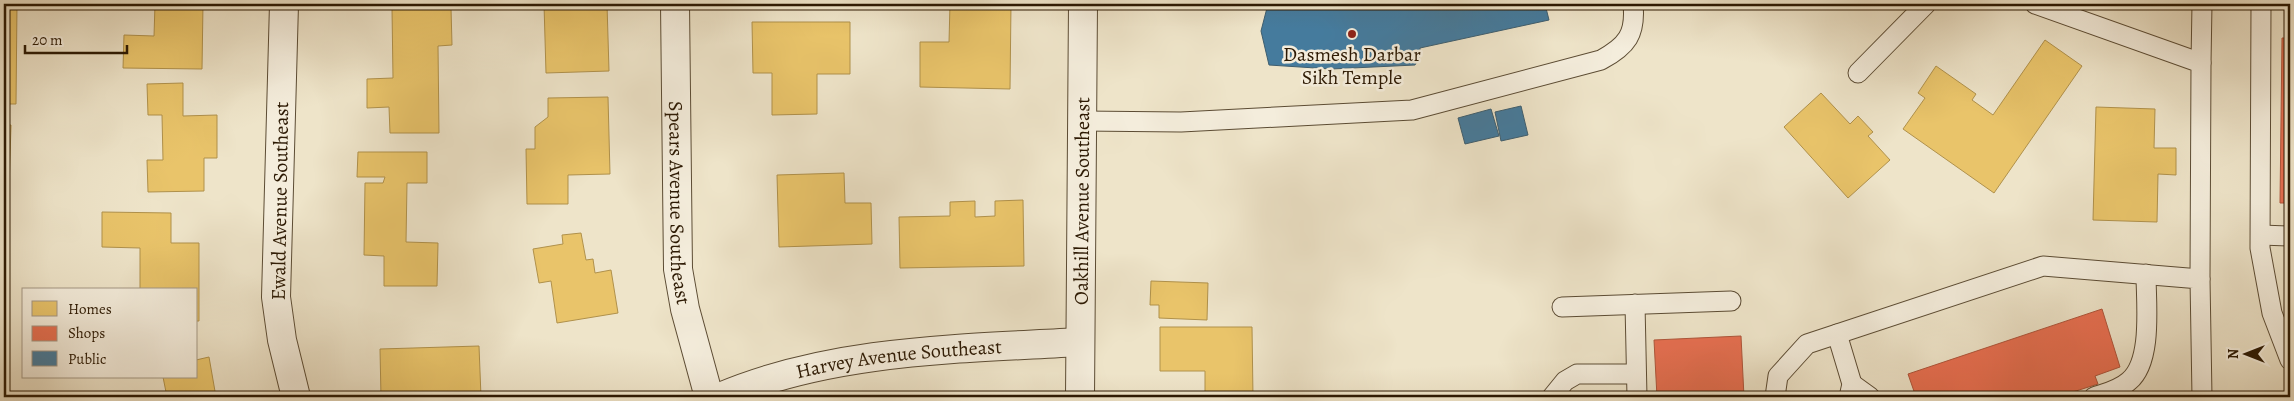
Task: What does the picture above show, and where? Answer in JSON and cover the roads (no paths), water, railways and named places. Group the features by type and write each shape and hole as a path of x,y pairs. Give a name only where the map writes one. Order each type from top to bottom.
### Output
{"street":[{"name":"Ewald Avenue Southeast","path":"284,4 276,297 282,340 296,397"},
{"name":"Spears Avenue Southeast","path":"675,4 678,269 685,309 709,397"},
{"name":"Oakhill Avenue Southeast","path":"1080,397 1083,4"},
{"name":"Harvey Avenue Southeast","path":"720,397 755,382 808,368 950,350 1080,342"}],"lane":[{"path":"1082,121 1181,122 1412,110 1601,60 1615,52 1625,43 1635,20 1633,4"},
{"path":"1858,74 1926,4"},
{"path":"2035,4 2201,63"},
{"path":"2202,4 2200,279 2202,397"},
{"path":"2261,4 2260,248 2272,313 2290,360"},
{"path":"2261,235 2290,236"},
{"path":"1776,397 1778,376 1808,344 2043,266 2200,279"},
{"path":"2094,397 2121,387 2138,371 2143,361 2146,274"},
{"path":"1562,307 1731,301"},
{"path":"1635,304 1637,397"},
{"path":"1838,334 1850,390 1870,397"},
{"path":"1552,397 1565,381 1577,374 1636,374"}],"place":[{"name":"Dasmesh Darbar Sikh Temple","path":"1352,34"}]}
